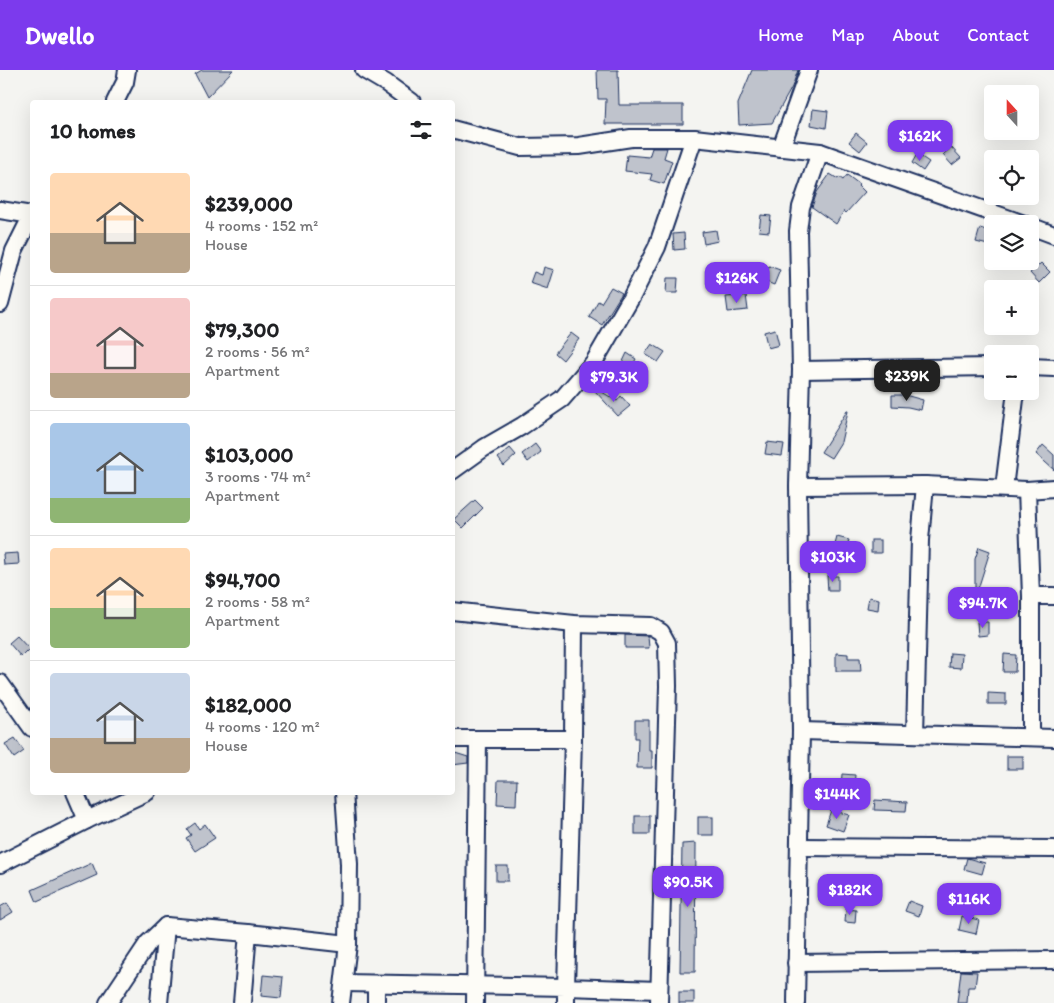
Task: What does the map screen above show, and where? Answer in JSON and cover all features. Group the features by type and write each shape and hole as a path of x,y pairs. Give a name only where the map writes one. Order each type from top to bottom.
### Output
{"street":[{"path":"117,100 125,82 127,70"},
{"path":"364,70 409,100"},
{"path":"781,148 808,70"},
{"path":"455,130 520,147 579,146 632,138 694,138 820,152 998,215"},
{"path":"455,469 484,448 522,426 562,399 594,362 631,298 657,247 694,138"},
{"path":"796,1003 801,731 798,486 802,370 798,231 800,207 820,152"},
{"path":"0,210 30,215"},
{"path":"0,304 14,251 30,219"},
{"path":"1039,229 1054,234"},
{"path":"802,370 984,366"},
{"path":"1039,367 1054,368"},
{"path":"1004,488 1015,400"},
{"path":"798,486 925,485 1027,490 1054,488"},
{"path":"915,734 920,540 925,485"},
{"path":"1027,490 1031,596 1031,736"},
{"path":"1031,596 1054,596"},
{"path":"344,982 476,986 566,995 659,997 668,686 667,643 661,632 651,626 574,624 455,610"},
{"path":"566,995 574,624"},
{"path":"0,683 30,725"},
{"path":"801,731 1054,738"},
{"path":"455,739 573,738"},
{"path":"475,1003 478,739"},
{"path":"76,795 87,820"},
{"path":"0,864 141,795"},
{"path":"342,1003 348,944 349,864 344,795"},
{"path":"799,847 1054,849"},
{"path":"108,1003 148,943 166,926 348,944"},
{"path":"158,1003 166,926"},
{"path":"242,1003 248,933"},
{"path":"796,963 1054,960"},
{"path":"376,984 376,1003"}],"building":[{"path":"202,70 233,70 207,97 195,74"},
{"path":"597,70 618,70 619,105 683,105 683,124 605,124 606,99 598,99"},
{"path":"752,70 798,70 792,87 772,123 739,125 738,104"},
{"path":"813,109 828,111 826,128 811,125"},
{"path":"856,133 867,142 860,151 849,142"},
{"path":"951,147 961,158 952,165 943,155"},
{"path":"652,148 667,148 664,158 672,161 664,184 650,180 652,174 625,171 627,155 649,157"},
{"path":"917,154 929,162 923,171 912,163"},
{"path":"830,174 843,180 847,175 859,184 865,192 846,213 844,211 836,224 812,207 817,192"},
{"path":"761,215 771,216 769,232 759,231"},
{"path":"980,228 984,229 984,244 976,242"},
{"path":"716,230 718,241 704,244 702,232"},
{"path":"684,233 685,249 674,250 673,234"},
{"path":"1041,263 1050,272 1039,283 1039,280 1036,280 1030,273 1033,270 1039,270"},
{"path":"769,266 780,270 774,285 764,281"},
{"path":"544,267 554,270 548,289 530,283 534,272 542,275"},
{"path":"667,278 678,278 677,293 666,293"},
{"path":"611,287 622,293 602,325 589,317 598,301 601,303"},
{"path":"746,295 748,310 728,312 726,297"},
{"path":"775,329 779,345 768,348 764,332"},
{"path":"571,333 579,339 563,360 555,353"},
{"path":"652,344 665,352 658,362 645,354"},
{"path":"627,353 636,359 627,376 618,372"},
{"path":"597,389 617,401 621,396 630,406 618,416 595,391"},
{"path":"892,395 905,395 923,400 921,410 892,406"},
{"path":"847,411 841,442 831,458 821,452"},
{"path":"767,442 784,444 782,456 765,454"},
{"path":"535,444 541,452 528,462 522,454"},
{"path":"1043,445 1054,455 1054,470 1036,454"},
{"path":"510,448 516,455 504,466 498,458"},
{"path":"475,500 483,508 463,528 455,518"},
{"path":"837,537 849,540 845,555 833,552"},
{"path":"871,540 881,540 881,553 871,553"},
{"path":"979,547 990,551 978,589 975,588 975,559"},
{"path":"18,553 19,564 4,565 3,554"},
{"path":"827,576 838,576 838,591 828,591"},
{"path":"869,597 879,599 878,610 867,608"},
{"path":"977,622 988,622 988,635 978,636"},
{"path":"625,635 648,636 649,648 625,648"},
{"path":"17,636 29,649 21,657 9,643"},
{"path":"836,653 848,654 848,658 860,658 861,671 836,671"},
{"path":"950,653 962,654 961,668 949,667"},
{"path":"1004,654 1016,655 1015,672 1003,672"},
{"path":"988,693 1006,694 1006,704 988,704"},
{"path":"635,720 649,720 649,750 652,750 652,768 637,768 638,738 635,738"},
{"path":"15,738 24,751 14,758 5,744"},
{"path":"455,753 468,757 468,763 455,765"},
{"path":"1007,756 1023,756 1023,769 1007,769"},
{"path":"842,774 855,775 854,788 841,787"},
{"path":"498,780 517,780 516,805 497,804"},
{"path":"875,800 907,802 906,811 874,810"},
{"path":"831,810 849,815 843,831 826,825"},
{"path":"635,816 650,816 650,834 635,834"},
{"path":"698,817 713,817 713,835 698,835"},
{"path":"195,823 199,829 205,824 215,838 195,851 186,838 191,835 187,829"},
{"path":"696,843 695,972 680,972 682,844"},
{"path":"967,858 985,863 982,874 964,869"},
{"path":"92,863 97,875 37,902 32,890"},
{"path":"496,866 508,866 508,881 496,881"},
{"path":"909,901 922,906 919,916 905,911"},
{"path":"7,903 13,912 0,920 0,907"},
{"path":"846,909 856,910 855,923 845,922"},
{"path":"962,916 979,920 976,934 959,930"},
{"path":"961,971 977,972 975,987 968,987 967,1003 957,1003"},
{"path":"263,975 283,977 281,998 261,996"},
{"path":"679,992 694,992 694,1003 679,1003"}]}
